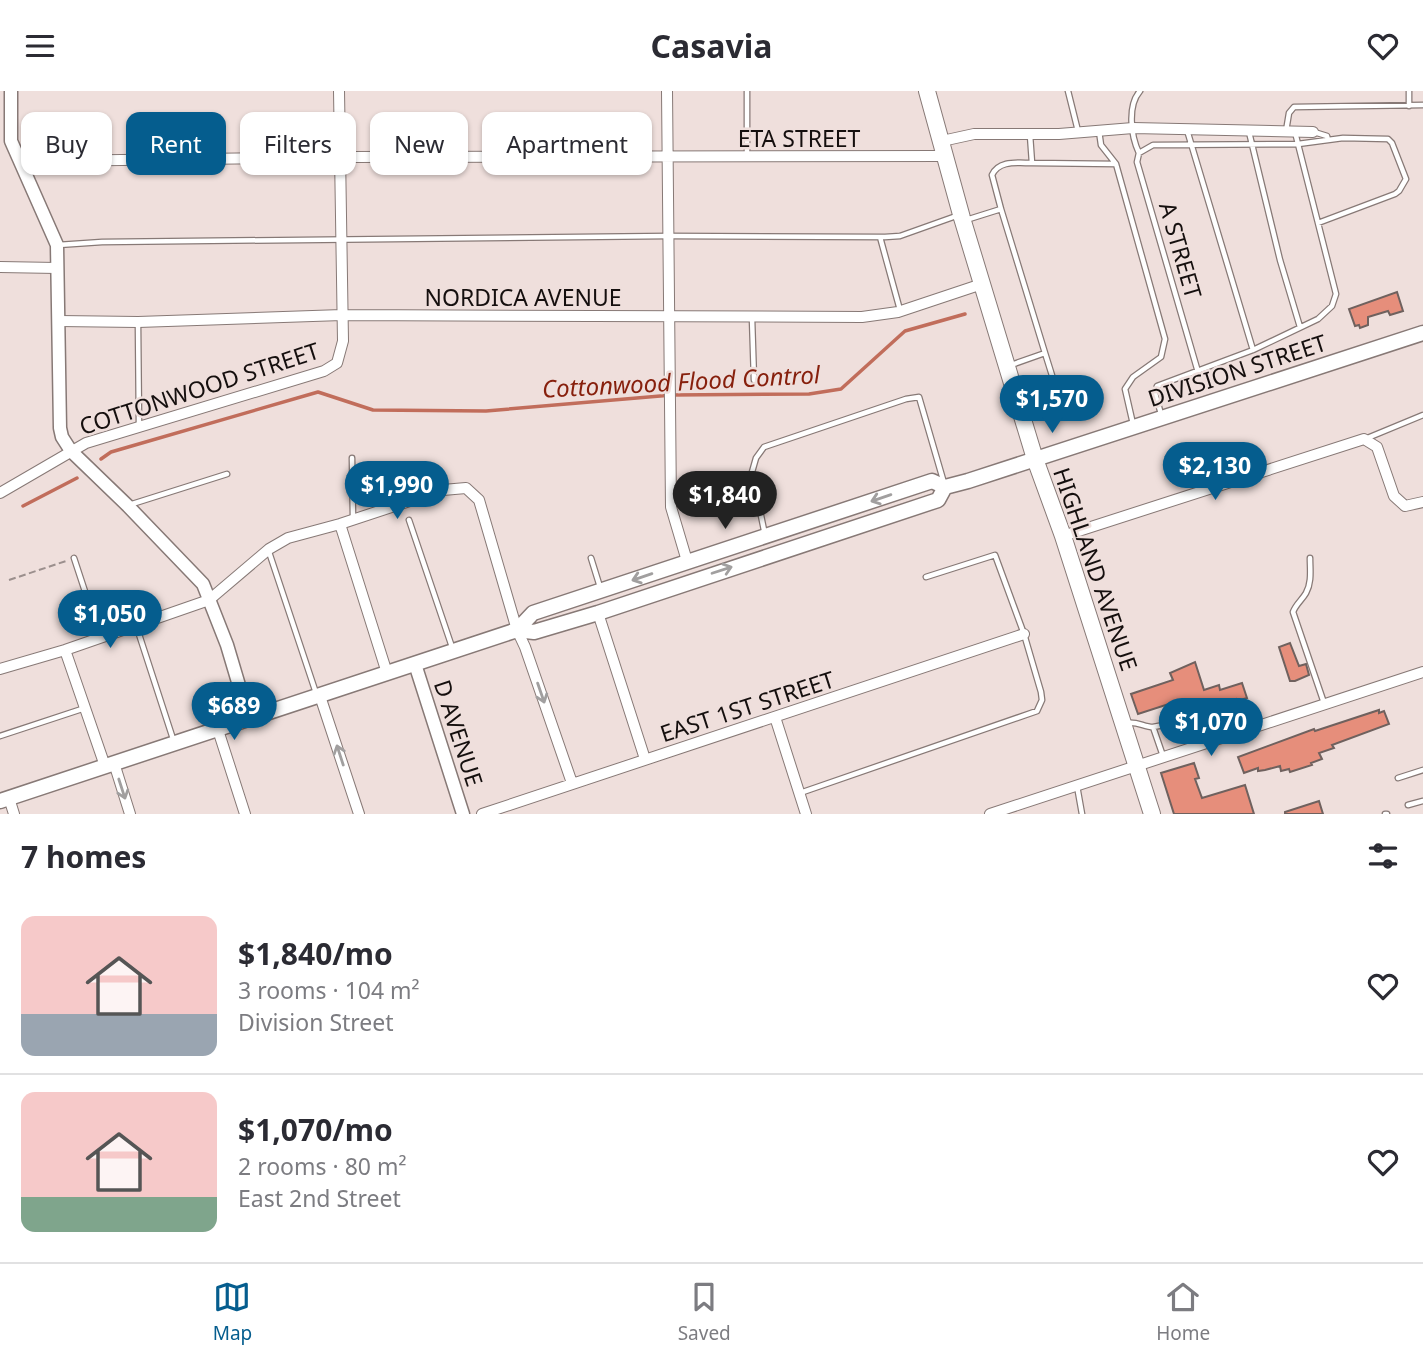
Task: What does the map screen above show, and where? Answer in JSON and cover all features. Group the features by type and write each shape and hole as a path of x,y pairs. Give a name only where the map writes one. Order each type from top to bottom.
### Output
{"main road":[{"name":"HIGHLAND AVENUE","path":"927,91 1035,459 1152,814"},
{"name":"DIVISION STREET","path":"517,630 533,613 687,561 932,481 945,487 1163,419 1423,333"},
{"name":"DIVISION STREET","path":"4,799 517,630 534,632 598,613 938,500 945,487"}],"street":[{"path":"11,91 11,141 21,163"},
{"path":"339,91 339,112"},
{"path":"667,91 671,507 687,561"},
{"name":"ETA STREET","path":"356,157 747,157 944,148 974,134 1030,134 1133,128 1313,132"},
{"name":"ETA STREET","path":"112,160 240,158"},
{"path":"26,175 57,245 62,437 71,450 202,584 227,645 249,719"},
{"path":"340,175 342,315"},
{"path":"0,267 57,268"},
{"name":"NORDICA AVENUE","path":"59,321 138,322 342,315 862,317 901,311 982,284"},
{"name":"COTTONWOOD STREET","path":"0,493 86,443 324,371 337,363 343,341 342,315"},
{"path":"1062,536 1361,439 1377,447 1394,496 1405,506 1419,504"},
{"path":"0,669 65,650 209,600 268,550 288,538 443,490 466,488 479,500 517,630 526,646 572,783"},
{"path":"340,524 387,673"},
{"path":"598,613 645,759"},
{"name":"EAST 1ST STREET","path":"482,814 1024,634"},
{"path":"65,650 85,708 130,814"},
{"name":"D AVENUE","path":"415,664 463,814"},
{"path":"990,814 1423,672"},
{"path":"319,696 359,814"},
{"path":"775,717 806,814"},
{"path":"218,730 245,814"},
{"path":"4,799 15,814"}],"lane":[{"path":"747,91 747,157"},
{"path":"1068,91 1078,132"},
{"path":"1133,128 1135,97 1140,91"},
{"path":"1409,91 1409,106"},
{"path":"1163,419 1155,393 1157,386 1253,350 1318,319 1332,306 1336,294 1298,144 1291,131 1289,113 1294,107 1423,106"},
{"name":"A STREET","path":"1133,128 1133,139 1139,152 1137,162 1198,372"},
{"path":"1187,129 1253,350"},
{"path":"1099,131 1101,145 1116,163 1165,339 1161,357 1133,377 1125,390 1135,428"},
{"path":"1249,131 1280,260 1300,327"},
{"path":"1313,132 1327,136 1328,140"},
{"path":"1030,134 1032,163"},
{"path":"1139,152 1153,145 1298,144 1328,140 1388,139 1406,179 1399,191 1318,223"},
{"path":"1065,417 992,176 994,171 1004,164 1116,163"},
{"path":"57,245 102,242 669,236 880,237 900,236 1001,209"},
{"path":"880,237 901,311"},
{"path":"752,317 754,380"},
{"path":"138,322 139,427"},
{"path":"1007,366 1045,353"},
{"path":"766,537 752,472 756,458 764,447 906,399 919,397 945,487"},
{"path":"1361,439 1423,415"},
{"path":"352,458 353,519"},
{"path":"128,506 227,474"},
{"path":"409,520 453,652"},
{"path":"268,550 319,696"},
{"path":"799,793 1037,711 1042,700 1041,692 1024,634 995,555 926,577"},
{"path":"74,558 100,637"},
{"path":"591,558 601,591"},
{"path":"1310,558 1311,579 1305,595 1296,604 1293,612 1325,704"},
{"path":"136,625 174,743"},
{"path":"0,736 85,708"},
{"path":"1123,724 1135,722 1145,727 1153,727 1207,717 1216,740"},
{"path":"1193,720 1200,745"},
{"path":"1153,727 1163,757"},
{"path":"1398,778 1423,770"},
{"path":"1077,785 1082,814"},
{"path":"1408,806 1423,801"}],"path":[{"path":"9,580 74,558"}],"building":[{"path":"1397,292 1403,311 1390,315 1388,311 1368,317 1368,325 1360,328 1359,325 1355,326 1349,309"},
{"path":"1290,643 1299,666 1306,664 1309,675 1295,681 1290,681 1279,647"},
{"path":"1195,662 1204,690 1219,685 1220,690 1242,683 1247,698 1210,707 1211,711 1208,712 1183,717 1178,701 1138,714 1131,694 1173,680 1170,673"},
{"path":"1379,710 1379,713 1384,711 1389,724 1332,745 1334,748 1319,753 1322,759 1311,763 1312,765 1290,772 1289,769 1281,771 1280,766 1258,771 1258,768 1244,773 1238,757 1314,729 1315,731"},
{"path":"1194,763 1199,778 1195,779 1202,798 1245,785 1254,814 1174,814 1161,773"},
{"path":"1319,801 1323,814 1285,814 1285,812"}],"waterway":[{"name":"Cottonwood Flood Control","path":"101,459 111,452 318,392 373,410 486,411 672,395 809,394 841,389 905,331 965,314"},
{"path":"23,506 77,478"}]}
